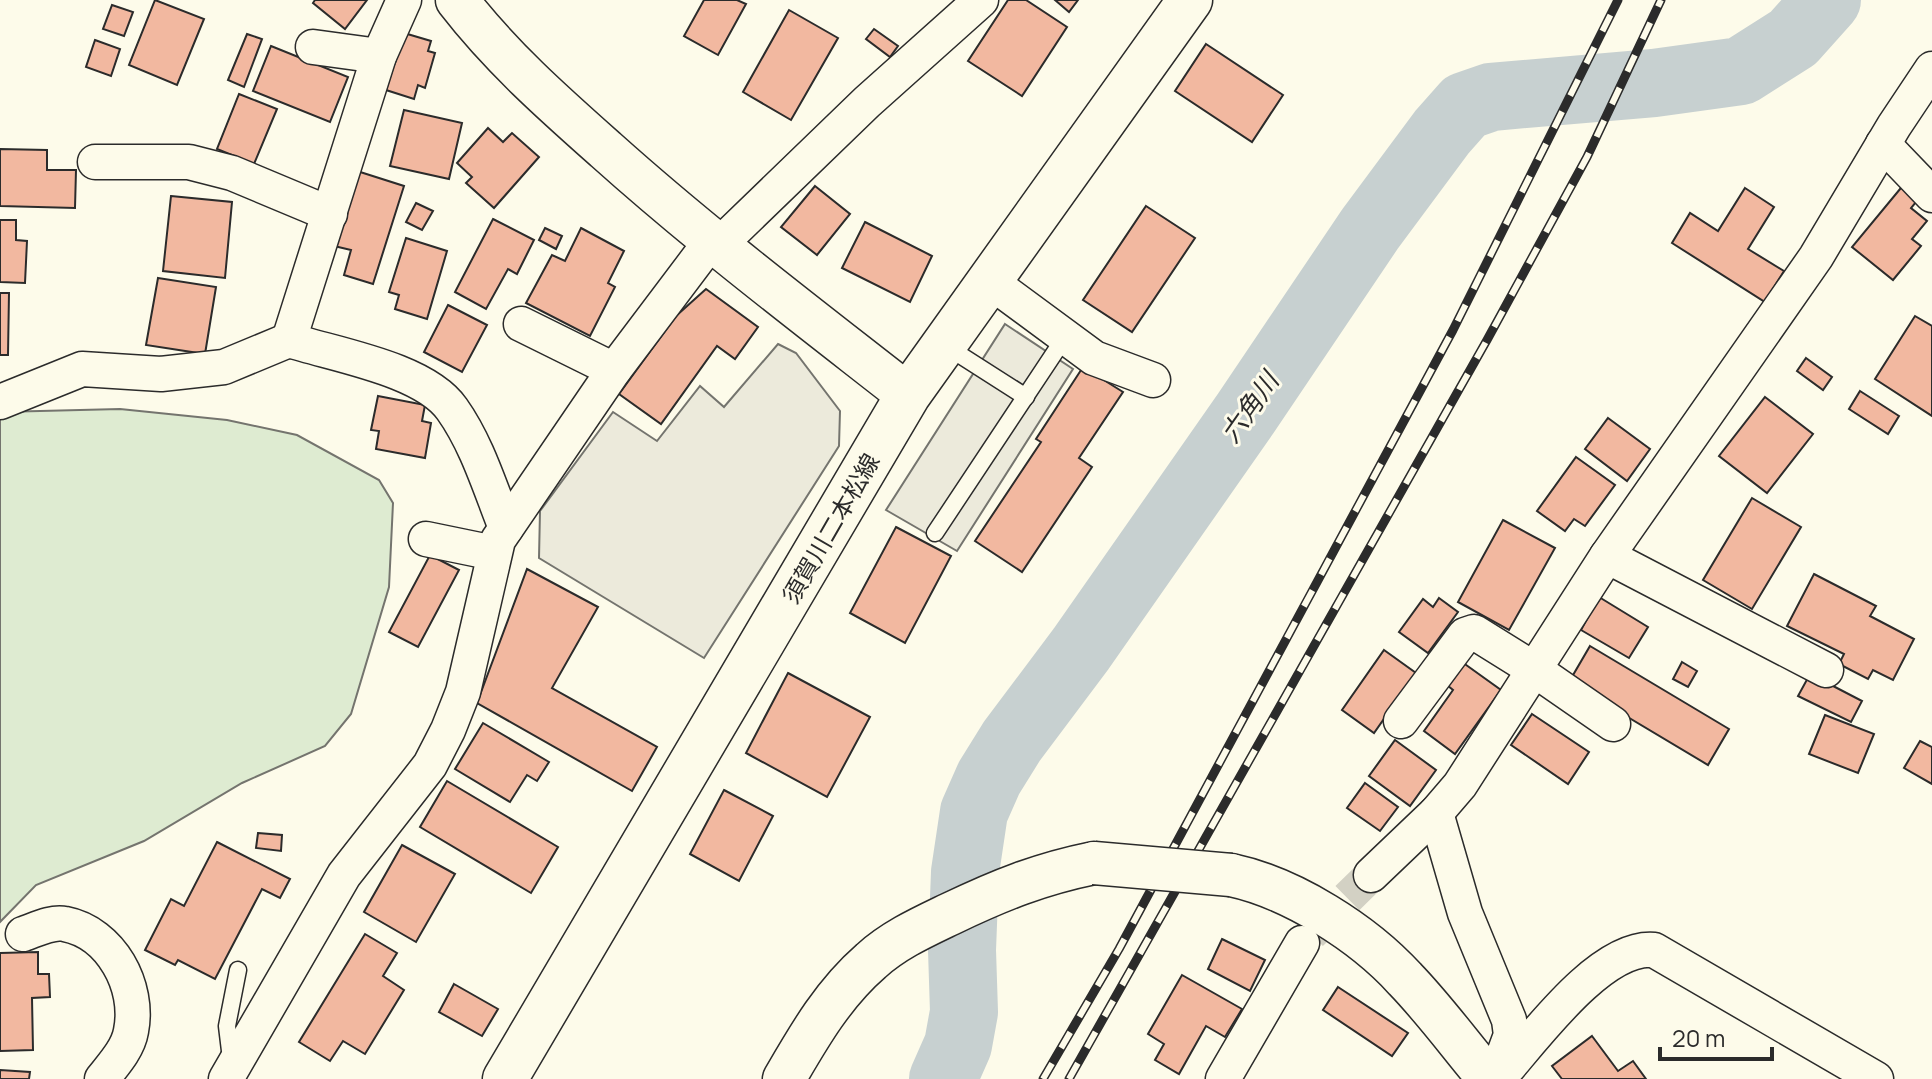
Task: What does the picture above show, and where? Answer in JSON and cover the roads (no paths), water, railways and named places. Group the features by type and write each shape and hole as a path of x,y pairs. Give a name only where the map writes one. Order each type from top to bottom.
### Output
{"main road":[{"name":"須賀川二本松線","path":"505,1079 908,395 1190,0"}],"street":[{"path":"289,340 379,56 404,0"},
{"path":"457,0 483,33 551,101 715,243 908,395"},
{"path":"229,1074 344,875 421,777 448,730 463,692 500,540 614,370 715,243 981,0"},
{"path":"313,47 379,56"},
{"path":"1371,875 1436,813 1460,785 1607,556 1816,257 1932,69"},
{"path":"1883,144 1932,195"},
{"path":"95,162 189,162 232,173 330,214"},
{"path":"991,282 1094,358 1153,380"},
{"path":"521,324 614,370"},
{"path":"0,402 82,369 161,374 224,367 289,340 391,370 425,385 451,407 474,446 500,540"},
{"path":"426,539 500,540"},
{"path":"1607,556 1826,670"},
{"path":"1401,721 1465,635 1474,632 1613,724"},
{"path":"1436,813 1465,913 1509,1020 1511,1035 1496,1079"},
{"path":"784,1079 817,1022 872,959 913,932 1002,889 1050,872 1094,863 1231,875 1253,880 1301,901 1349,932 1403,976 1489,1079"},
{"path":"23,934 62,923 100,940 112,952 125,976 131,1006 131,1031 116,1062 102,1079"},
{"path":"1223,1079 1302,943"},
{"path":"1496,1079 1582,984 1607,965 1641,949 1654,950 1876,1079"}],"lane":[{"path":"935,533 1065,337"},
{"path":"945,345 1026,397"},
{"path":"229,1074 227,1026 238,970"}],"waterway":[{"name":"六角川","path":"943,1079 958,1045 964,1012 962,950 965,872 974,812 989,778 1012,741 1081,649 1246,413 1370,229 1442,132 1465,106 1491,97 1654,83 1741,71 1793,38 1827,0"}],"tunnel":[{"path":"1311,934 1371,875"}],"railway":[{"path":"1043,1079 1119,949 1453,330 1618,0"},
{"path":"1069,1079 1487,340 1587,157 1661,0"}]}
